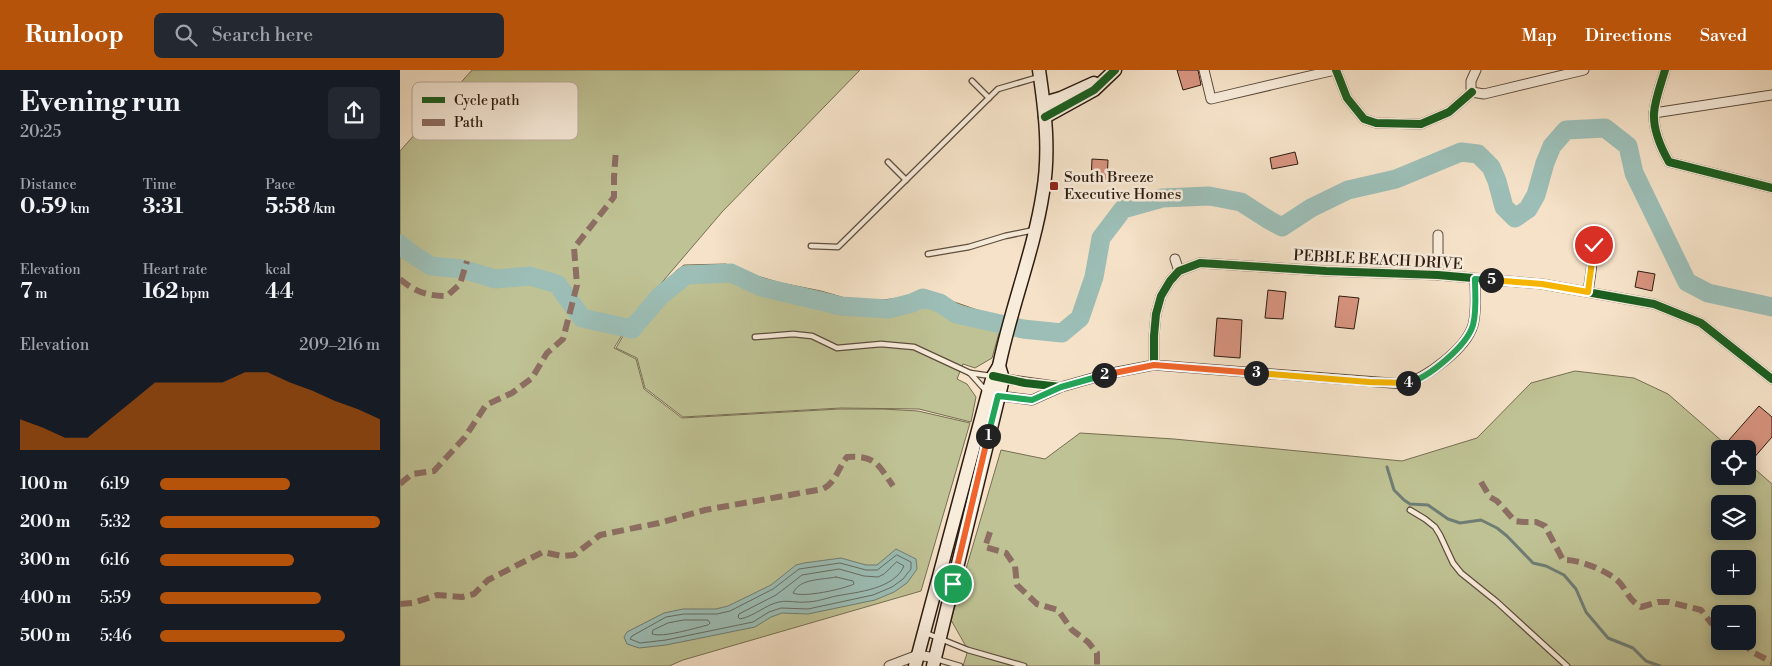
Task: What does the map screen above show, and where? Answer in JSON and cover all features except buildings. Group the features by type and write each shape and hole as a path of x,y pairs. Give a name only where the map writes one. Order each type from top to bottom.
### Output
{"main road":[{"path":"1045,117 1094,90 1115,70"},
{"path":"934,662 1003,348 1035,230 1043,191 1047,152 1044,104 1039,73"},
{"path":"1044,104 1090,84 1101,82"},
{"path":"917,661 948,544 993,395"}],"street":[{"path":"1204,70 1211,99 1336,70 1346,98 1364,119 1376,124 1421,124 1449,112 1472,92"},
{"path":"1472,92 1472,81 1476,70"},
{"path":"1472,92 1484,94 1584,70"},
{"path":"1665,70 1654,112 1655,127 1661,149 1669,162 1772,188"},
{"path":"1654,112 1772,95"},
{"path":"1588,292 1594,253 1591,231"},
{"path":"1438,235 1438,275"},
{"path":"1154,365 1156,314 1161,296 1179,271 1175,259"},
{"name":"PEBBLE BEACH DRIVE","path":"1179,271 1200,263 1326,272 1438,275 1542,284 1654,304 1702,323 1772,379"},
{"path":"993,395 1032,400 1061,387 1107,374 1154,365 1404,384 1416,381 1432,370 1467,339 1473,325 1475,279"},
{"path":"998,374 1061,387"},
{"path":"889,666 917,661 934,662"}],"lane":[{"path":"811,246 838,247 998,90 1039,73"},
{"path":"972,81 989,98"},
{"path":"888,162 906,180"},
{"path":"928,254 970,247 1024,231 1035,230"},
{"path":"756,337 793,334 812,336 836,348 881,344 914,347 968,372 993,395"},
{"path":"968,372 998,374"},
{"path":"1410,510 1434,527 1453,563 1461,573 1503,607 1567,666"},
{"path":"924,632 968,650 1024,666"},
{"path":"934,662 960,666"}],"green space":[{"path":"472,70 860,70 722,212 635,314 614,348 636,359 644,389 682,418 839,409 883,409 918,411 970,423 921,591 683,660 669,666 400,666 400,151 412,138 412,140 578,140 578,82 461,82"},
{"path":"726,264 747,273 781,283 821,291 852,300 883,300 906,297 923,291 1003,319 992,358 975,368 963,364 957,379 967,384 976,397 971,422 919,409 841,408 683,417 645,388 637,358 616,348 633,319 676,271 684,265"},
{"path":"1575,371 1634,378 1668,394 1721,440 1711,440 1711,485 1756,485 1756,470 1772,484 1772,666 963,666 968,650 951,620 1001,450 1045,459 1080,433 1174,439 1402,461 1477,438 1531,383"}],"water":[{"path":"896,549 916,559 917,569 907,583 894,592 875,600 808,614 782,613 771,617 755,627 666,645 639,648 627,644 624,637 627,632 664,613 683,609 716,609 728,606 771,585 796,565 841,558 866,565 877,565"}],"waterway":[{"path":"400,244 431,266 462,269 495,279 530,276 557,284 582,318 632,329 660,296 686,275 731,273 761,287 841,306 888,309 923,298 940,303 956,314 1023,329 1062,333 1080,318 1094,277 1101,238 1123,209 1162,198 1209,196 1241,202 1282,227 1311,208 1348,190 1396,179 1461,152 1478,154 1491,167 1504,207 1515,218 1528,209 1536,195 1552,146 1566,130 1605,128 1628,146 1634,173 1687,282 1708,293 1772,307"},
{"path":"1387,467 1394,490 1410,504 1428,505 1448,519 1460,523 1481,520 1497,528 1507,536 1533,563 1546,566 1564,575 1576,589 1586,612 1608,638 1633,648 1646,661 1660,666"}],"marked path":[{"path":"400,484 412,474 434,471 465,437 486,405 512,393 532,378 547,353 563,339 577,285 574,248 614,197 616,149"},
{"path":"400,279 422,292 447,296 460,284 467,261"},
{"path":"400,604 413,603 437,595 462,597 474,594 488,580 543,552 562,556 574,555 600,535 659,523 705,510 823,489 834,479 847,457 870,459 875,462 893,486"},
{"path":"1481,482 1490,497 1497,501 1515,521 1536,522 1545,526 1563,560 1584,563 1613,577 1633,601 1641,607 1658,602 1669,602 1701,610 1711,623"},
{"path":"990,532 985,547 1006,553 1015,566 1017,585 1037,604 1058,610 1072,630 1088,642 1097,653 1097,666"},
{"path":"1750,650 1772,662"}],"cycle path":[{"path":"1045,117 1094,90 1115,70"},
{"path":"1336,70 1347,98 1364,119 1376,123 1421,124 1449,112 1472,92"},
{"path":"1665,70 1656,102 1654,119 1658,139 1669,162 1772,188"},
{"path":"1154,365 1156,314 1161,296 1179,271 1200,263 1326,271 1438,275 1542,284 1654,304 1701,323 1772,379"},
{"path":"993,376 1025,383 1061,387"}],"place":[{"name":"South Breeze Executive Homes","path":"1054,186"}],"route":[{"path":"953,584 998,396 1032,400 1061,387 1107,374 1154,365 1369,382 1404,384 1416,381 1432,370 1467,339 1473,325 1475,279 1542,284 1588,292 1594,245"}]}
